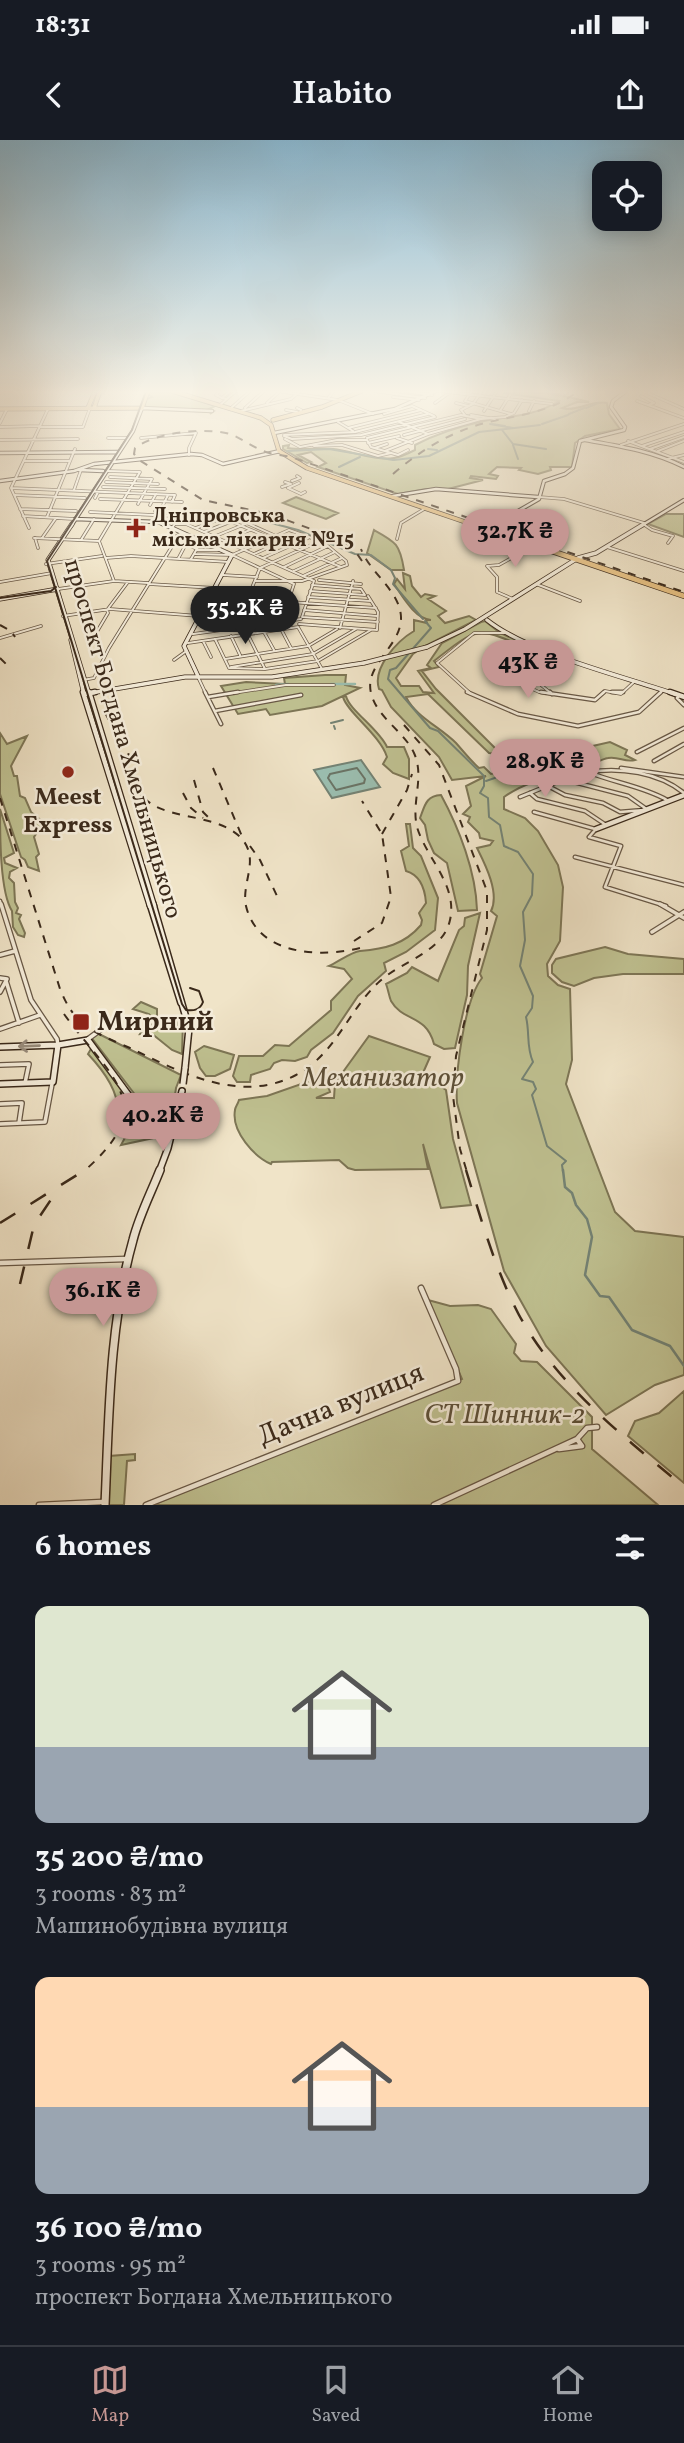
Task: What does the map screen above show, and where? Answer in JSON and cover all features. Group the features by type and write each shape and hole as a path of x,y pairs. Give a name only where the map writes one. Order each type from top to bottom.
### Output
{"main road":[{"name":"проспект Богдана Хмельницького","path":"86,694 67,622 47,563 59,539 116,455"},
{"path":"80,470 91,465 183,455"},
{"path":"197,455 223,464 266,455"},
{"path":"284,455 309,467 684,595"},
{"path":"487,528 539,497 544,481 574,468 577,455"},
{"path":"653,455 684,467"},
{"path":"0,481 80,470 105,471"},
{"path":"392,496 436,489 539,497"},
{"name":"проспект Богдана Хмельницького","path":"73,519 91,491"},
{"path":"86,694 198,676 272,677 402,656 488,618 498,608 536,584 683,502"},
{"path":"73,519 156,522 232,555 193,634 184,646 198,676"},
{"path":"487,528 579,559"},
{"path":"0,598 56,590"},
{"path":"488,618 505,633 541,649 682,696"},
{"name":"проспект Богдана Хмельницького","path":"72,639 86,694 186,1019 187,1038 182,1087 171,1129 166,1136 162,1160"},
{"path":"596,830 684,794"},
{"path":"0,1047 58,1045 87,1040"},
{"path":"87,1040 143,1114 166,1136"},
{"path":"87,1040 103,1055 166,1136"},
{"path":"0,1084 52,1082 58,1045"},
{"name":"проспект Богдана Хмельницького","path":"106,1504 112,1371 119,1303 128,1259 165,1153 166,1136"}],"street":[{"path":"27,455 11,488 29,528"},
{"path":"47,517 73,455"},
{"path":"666,455 684,462"},
{"path":"667,459 684,455"},
{"path":"24,461 70,461"},
{"path":"73,491 80,470"},
{"path":"105,471 140,472 99,541 114,581"},
{"path":"95,499 114,471"},
{"path":"110,477 152,479 138,504"},
{"path":"292,481 300,478 297,477"},
{"path":"106,482 158,484"},
{"path":"282,487 291,484 285,482"},
{"path":"299,483 288,488 305,492"},
{"path":"103,486 165,489"},
{"path":"11,488 175,495 172,502"},
{"path":"150,505 156,494"},
{"path":"14,495 85,498"},
{"path":"164,503 168,495"},
{"path":"539,497 563,499 643,523 652,530 673,536 668,543"},
{"path":"100,499 182,502"},
{"path":"397,539 396,531 400,524 427,508"},
{"path":"20,509 76,511"},
{"path":"155,511 176,513"},
{"path":"172,528 184,511 212,514 341,567"},
{"path":"90,512 176,513"},
{"path":"167,526 176,513"},
{"path":"176,524 186,524 212,514"},
{"path":"23,516 73,519"},
{"path":"231,516 276,536"},
{"path":"180,517 201,518"},
{"path":"42,538 56,518"},
{"path":"195,528 222,518"},
{"path":"81,540 94,519"},
{"path":"191,559 202,542 255,520"},
{"path":"204,532 231,521"},
{"path":"186,524 315,580"},
{"path":"224,541 250,530"},
{"path":"232,555 289,530 320,541 342,558 346,565 315,580 298,625 322,669"},
{"path":"83,680 94,678 107,652 176,540 174,536 182,533"},
{"path":"233,545 260,534"},
{"path":"254,554 299,534"},
{"path":"38,548 35,538 99,541"},
{"path":"263,558 309,538"},
{"path":"176,540 197,549 220,550"},
{"path":"239,617 260,568 320,541"},
{"path":"178,559 186,544"},
{"path":"513,599 497,592 497,577 488,566 499,565 534,545"},
{"path":"284,567 328,546"},
{"path":"606,546 684,571"},
{"path":"293,571 335,552"},
{"path":"195,554 232,555 294,584"},
{"path":"47,563 104,556 229,562"},
{"path":"303,576 342,558"},
{"path":"0,582 51,574"},
{"path":"222,575 257,577"},
{"path":"255,582 294,584 315,580 361,583"},
{"path":"56,590 114,581 215,588"},
{"path":"225,659 308,645 340,628 353,581"},
{"path":"92,640 128,582"},
{"path":"198,622 281,609 288,602 294,584"},
{"path":"536,584 580,601"},
{"path":"310,591 365,595 361,589 312,585"},
{"path":"251,590 291,593"},
{"path":"188,643 298,625 377,630 376,608 368,596"},
{"path":"308,597 371,601"},
{"path":"247,599 376,608"},
{"path":"209,601 245,604"},
{"path":"65,616 110,609 202,616"},
{"path":"304,610 378,616"},
{"path":"239,617 265,669"},
{"path":"193,634 301,618 378,622"},
{"path":"0,638 41,626"},
{"path":"281,629 292,649"},
{"path":"229,668 313,654 356,629"},
{"path":"229,668 265,669 318,662 371,630"},
{"path":"264,632 275,651"},
{"path":"505,633 474,633 437,663 468,693 518,714 578,726 641,711 663,691"},
{"path":"231,636 241,656"},
{"path":"215,639 229,668"},
{"path":"204,640 211,657"},
{"path":"174,660 186,652"},
{"path":"198,676 221,724"},
{"path":"511,678 517,685 539,692 595,700 605,691 621,694 635,681"},
{"path":"208,697 286,685 334,685"},
{"path":"541,685 550,689 553,695"},
{"path":"215,711 301,695"},
{"path":"682,696 678,699 684,705"},
{"path":"637,752 684,728"},
{"path":"654,761 684,744"},
{"path":"612,767 670,782 684,794"},
{"path":"668,801 645,788 605,779 588,772 612,767 684,777"},
{"path":"520,797 562,780"},
{"path":"574,782 628,796 645,810"},
{"path":"548,786 610,804 620,812 645,810"},
{"path":"530,793 537,799 585,811 607,825"},
{"path":"534,813 596,830"},
{"path":"596,830 588,835 589,837 621,846 605,887 667,906 684,918"},
{"path":"575,857 684,884"},
{"path":"0,903 31,1000 57,1039 58,1045"},
{"path":"652,932 684,912"},
{"path":"0,955 15,951"},
{"path":"0,978 7,979 19,1023"},
{"path":"0,992 6,981"},
{"path":"0,1029 40,1015"},
{"path":"87,1040 103,1028"},
{"path":"0,1065 29,1064 25,1083"},
{"path":"0,1124 45,1122 52,1082"},
{"path":"0,1104 22,1103 19,1123"},
{"path":"0,1263 128,1259"},
{"name":"Дачна вулиця","path":"146,1505 458,1381 459,1377 421,1288"},
{"path":"434,1505 577,1439 587,1428 597,1427"},
{"path":"39,1505 106,1504"}],"green space":[{"path":"293,455 299,455 311,462 307,463"},
{"path":"315,455 360,455 386,459 402,456 574,455 572,467 550,467 551,470 538,474 519,470 521,468 497,467 489,474 498,476 496,479 471,476 470,478 483,480 448,489 426,489 398,494 318,467 326,463"},
{"path":"296,497 338,513 326,519 283,503"},
{"path":"666,514 684,514 684,537 648,524"},
{"path":"374,530 396,545 404,570 391,570 367,553"},
{"path":"403,573 410,576 412,586 421,597 425,594 435,596 428,599 446,611 438,616 445,623 469,616 476,620 413,654 396,678 401,686 419,686 423,692 434,693 418,671 431,668 427,665 442,643 481,622 485,621 500,633 532,647 530,649 499,637 479,633 461,641 434,661 439,667 422,671 436,689 501,754 489,753 428,694 406,697 422,716 450,737 479,768 484,767 491,774 576,756 584,748 610,742 627,750 625,755 635,760 605,759 534,782 504,797 504,809 525,818 538,831 558,865 563,887 560,941 547,964 548,976 558,985 570,989 572,1060 566,1084 615,1212 635,1231 684,1237 684,1375 655,1385 606,1415 546,1346 504,1271 457,1103 459,1056 466,1020 470,1003 482,978 480,974 497,916 491,911 493,887 477,848 490,845 493,841 480,838 479,833 468,822 470,817 463,814 471,806 466,786 486,776 452,780 439,757 391,707 379,689 379,672 383,664 400,641 414,631 414,620 427,623 426,620 431,620 415,612 394,584 397,579 405,589"},
{"path":"346,675 345,685 360,688 322,706 270,715 266,709 238,714 221,686 246,682 285,684 284,678"},
{"path":"346,696 387,747 404,747 409,759 409,779 393,773 383,764 387,757 383,749 346,703 343,697"},
{"path":"0,733 7,744 27,736 11,766 14,776 17,776 20,796 25,798 31,812 44,823 34,837 39,854 36,857 39,871 28,867 21,857 0,794"},
{"path":"441,795 465,851 477,910 458,911 447,863 434,853 420,818 429,799"},
{"path":"0,809 14,853 4,858 5,863 17,868 10,872 9,878 14,883 18,908 16,913 21,915 19,919 24,937 18,935 13,927 12,911 5,891"},
{"path":"406,824 410,824 413,848 421,856 438,898 435,930 406,952 384,963 386,971 358,996 333,1033 311,1050 307,1057 295,1061 282,1060 274,1063 270,1069 251,1075 250,1082 237,1082 233,1076 239,1056 263,1056 275,1045 289,1046 331,1010 331,1001 352,979 344,969 329,966 356,952 401,941 421,925 419,913 426,903 424,893 418,879 406,871 401,851 409,846"},
{"path":"480,913 468,966 467,995 455,1048 444,1049 434,1044 426,1028 396,1008 386,984 407,973 412,967 438,981 459,930 464,926 465,918"},
{"path":"605,947 628,954 684,959 684,974 623,974 594,978 574,986 562,982 552,973 552,965 556,959"},
{"path":"141,1002 157,1009 157,1017 170,1018 164,1023 167,1029 175,1029 179,1021 183,1021 182,1054 172,1050 151,1033 140,1034 146,1025 157,1024 149,1014 133,1009"},
{"path":"97,1033 181,1075 176,1088 170,1129 162,1130 91,1037"},
{"name":"Механизатор","path":"369,1036 430,1057 419,1082 437,1084 446,1090 453,1139 471,1205 441,1208 423,1144 428,1169 355,1170 339,1160 271,1164 258,1156 240,1135 235,1118 239,1100 267,1096 321,1077 326,1080 330,1092 316,1098 334,1098 335,1083"},
{"path":"204,1046 234,1055 230,1069 215,1076 206,1076 200,1068 195,1052"},
{"path":"92,1047 158,1137 121,1145 127,1134 123,1131 125,1125 116,1119 117,1101 110,1084 88,1054"},
{"name":"СТ Шинник-2","path":"428,1300 450,1306 478,1305 491,1309 516,1344 514,1353 521,1361 537,1362 592,1417 592,1449 658,1505 152,1505 462,1379"},
{"path":"684,1391 684,1483 628,1436 635,1421 659,1413"},
{"path":"135,1454 135,1460 127,1461 124,1505 109,1505 109,1456"}],"water":[{"path":"361,760 380,787 332,798 314,770"}],"waterway":[{"path":"362,455 393,460"},
{"path":"394,460 432,455"},
{"path":"516,455 518,459"},
{"path":"339,467 360,457"},
{"path":"265,513 256,519 298,530 355,554 371,555 391,570 395,578 393,584 423,619"},
{"path":"425,621 431,628 396,668 390,670 388,679 430,728 438,731 484,776 484,786 480,793 488,798 489,817 500,825 504,846 518,852 533,874 532,895 523,912 525,940 520,966 533,996 532,1008 526,1017 533,1062 522,1079 533,1082 536,1089 532,1095 547,1146 566,1161 562,1165 563,1172"},
{"path":"276,685 288,684"},
{"path":"331,684 355,684"},
{"path":"331,723 343,720"},
{"path":"486,781 521,769"},
{"path":"563,1170 565,1187 572,1193 576,1205 587,1219 592,1237 585,1275 600,1296 609,1297 632,1330 670,1346 684,1366"}],"tram line":[{"path":"55,588 47,561 116,455"},
{"path":"0,598 51,591 55,588"},
{"path":"55,588 186,1010 194,1010 203,1002 199,991 190,988"}],"railway":[{"path":"135,455 203,500 270,514 341,540 353,548 362,561"},
{"path":"279,455 684,592"},
{"path":"393,474 419,455"},
{"path":"0,798 60,989 70,1009 84,1025 170,1067 212,1082 233,1086 254,1087 275,1083 310,1066 332,1044 359,1005 380,981 431,948 446,931 450,920 451,907 445,883 417,827 418,771 414,753 379,710 371,693 373,673 396,637 401,617 396,599 361,549"},
{"path":"0,625 11,631 15,637"},
{"path":"0,658 10,668"},
{"path":"105,712 124,740 141,794"},
{"path":"404,725 439,765 487,891 487,930 456,1056 453,1096 460,1149 467,1172"},
{"path":"213,768 244,841"},
{"path":"382,834 407,790 412,774"},
{"path":"194,780 203,812 211,820"},
{"path":"183,793 191,808 203,818"},
{"path":"141,794 161,809 218,824 242,839 250,855 246,906 253,923 264,935 294,950 330,952 364,947"},
{"path":"141,794 149,821"},
{"path":"362,801 382,834"},
{"path":"354,941 382,923 391,897 382,834"},
{"path":"250,846 260,860 278,898"},
{"path":"64,1014 111,1074 120,1091 124,1109 120,1128 107,1148 85,1170"},
{"path":"0,1223 85,1170"},
{"path":"466,1170 503,1280 535,1341 572,1387 593,1408 684,1487"},
{"path":"20,1284 34,1225 54,1195"}],"place":[{"name":"Дніпровська міська лікарня №15","path":"136,528"},
{"name":"Meest Express","path":"68,772"},
{"name":"Мирний","path":"81,1022"}]}
